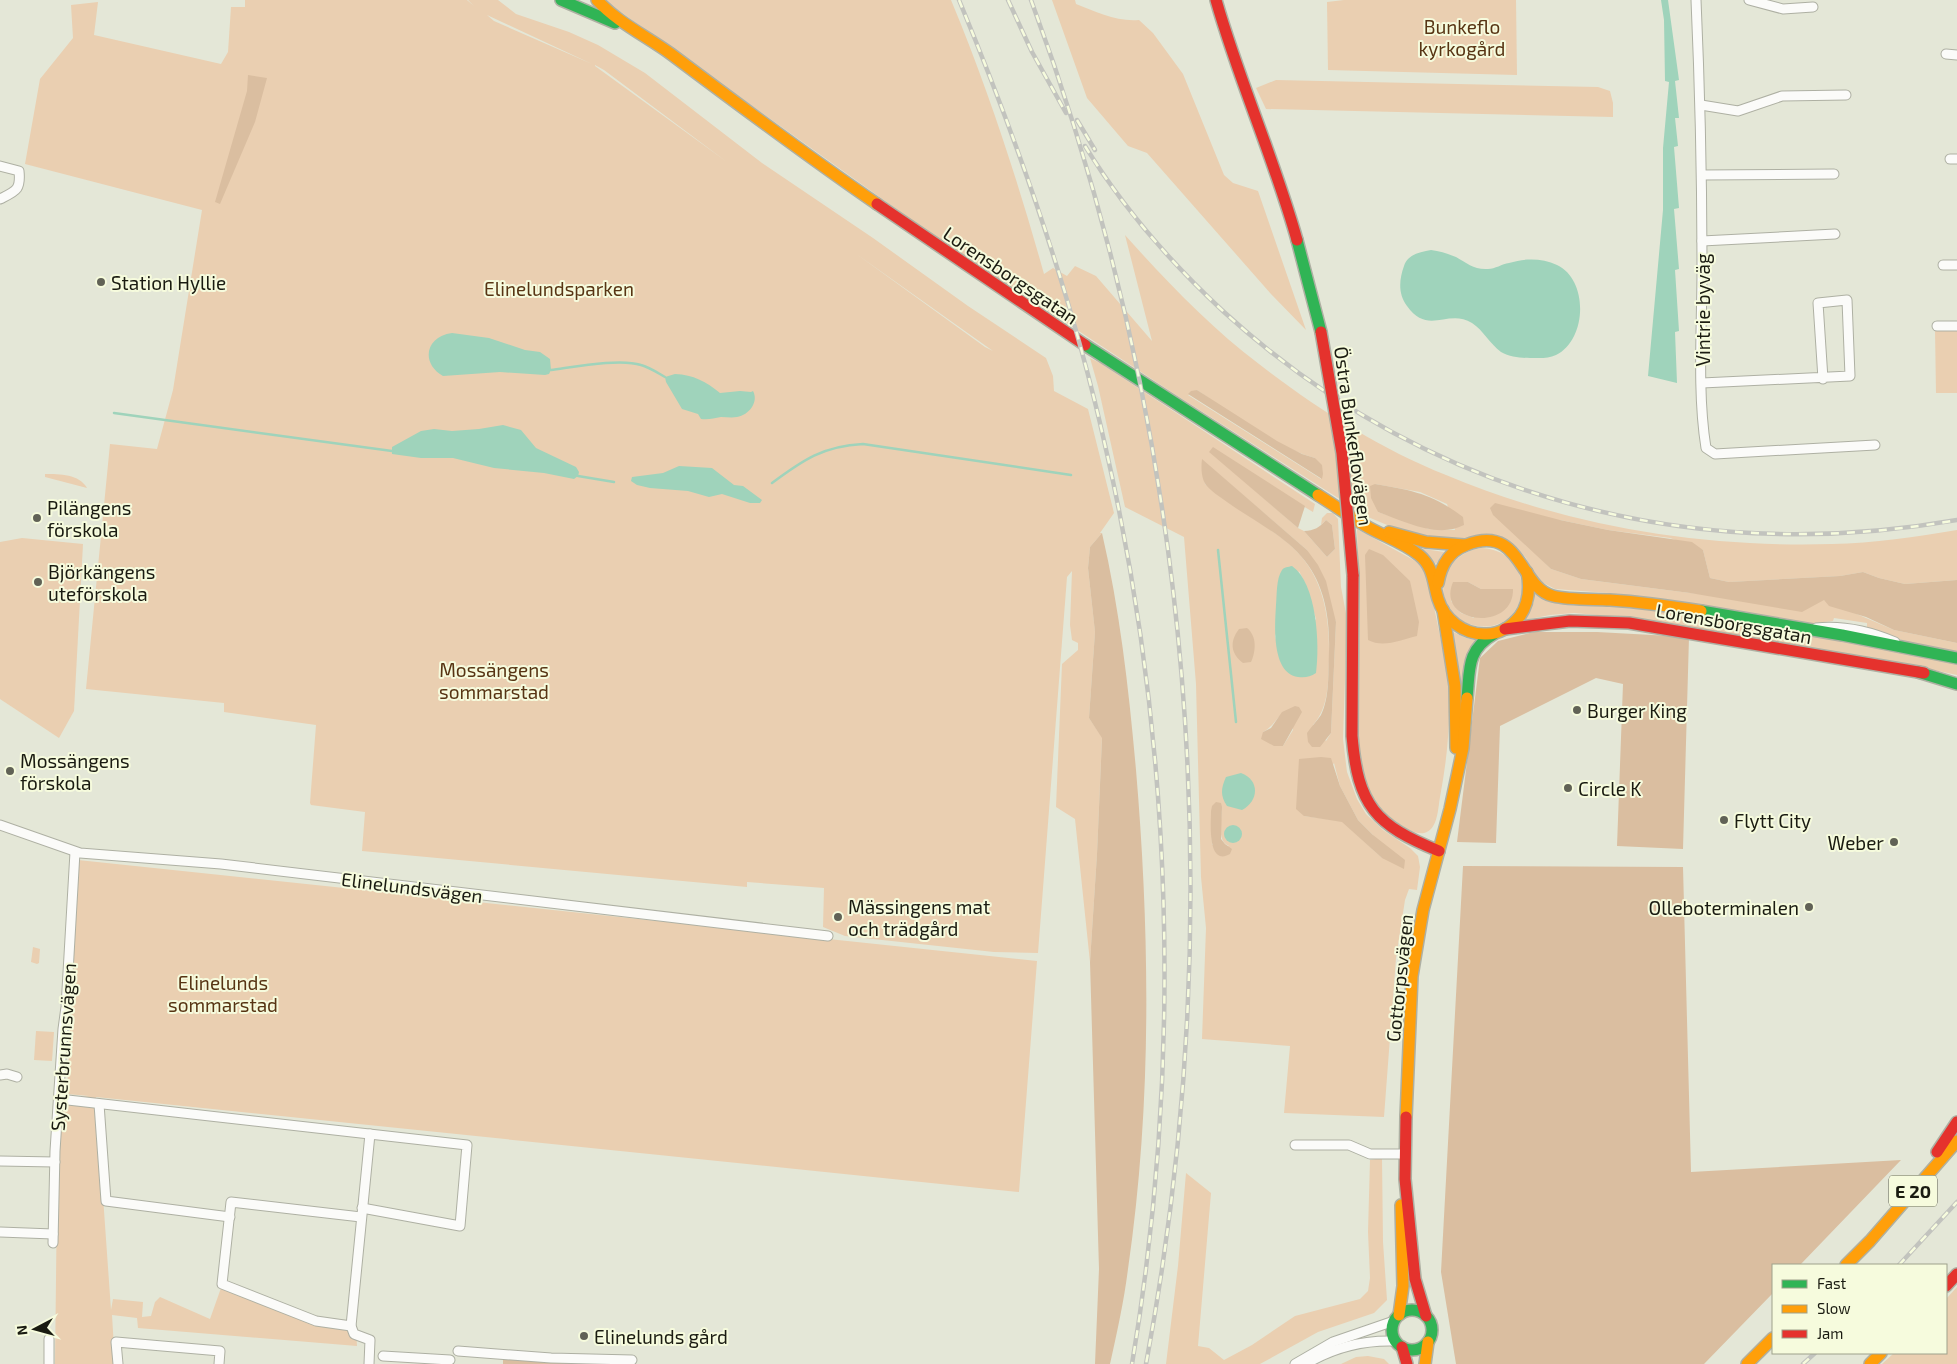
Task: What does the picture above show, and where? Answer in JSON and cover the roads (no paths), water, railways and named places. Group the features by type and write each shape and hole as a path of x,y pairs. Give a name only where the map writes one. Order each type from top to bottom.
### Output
{"main road":[{"name":"Lorensborgsgatan","path":"561,0 616,24 675,58"},
{"name":"Lorensborgsgatan","path":"597,0 606,10 646,36 833,175 957,260 1078,341 1337,507 1424,558 1431,568 1442,609 1455,624 1467,631 1484,634 1543,622 1629,623 1918,672 1957,682"},
{"name":"Östra Bunkeflovägen","path":"1216,0 1223,26 1276,172 1298,243 1321,332 1334,394 1345,463 1353,575 1354,642 1350,723 1352,755 1357,778 1370,805 1386,823 1403,836 1439,851"},
{"name":"Lorensborgsgatan","path":"1337,507 1366,522 1406,538 1436,545 1466,545 1485,541 1503,545 1517,556 1535,584 1542,591 1552,596 1650,604 1807,629 1957,658"},
{"name":"Lorensborgsgatan","path":"1437,590 1441,566 1451,553 1466,545"},
{"path":"1501,631 1521,615 1527,604 1530,583 1527,572"},
{"name":"Gottorpsvägen","path":"1442,609 1455,686 1457,715 1457,740 1450,809"},
{"name":"Gottorpsvägen","path":"1425,1364 1432,1328 1420,1300 1415,1279 1405,1179 1406,1090 1412,976 1423,910 1450,809 1463,748 1471,658 1474,650 1481,642 1501,631"},
{"path":"1870,1241 1957,1122"},
{"name":"E 20","path":"1847,1264 1870,1241 1957,1141"},
{"name":"Gottorpsvägen","path":"1405,1179 1401,1198 1400,1224 1404,1286 1397,1318 1392,1328 1407,1364"},
{"path":"1947,1285 1957,1274"},
{"path":"1397,1318 1406,1311 1413,1310 1421,1312 1426,1316"},
{"path":"1747,1364 1772,1339"},
{"path":"1399,1344 1416,1350 1428,1342"},
{"path":"1870,1364 1880,1354"}],"street":[{"name":"Vintrie byväg","path":"1696,0 1701,105 1702,383 1703,430 1706,448 1715,454 1876,445"},
{"path":"1749,0 1783,9 1813,6"},
{"path":"1946,54 1957,55"},
{"path":"1701,105 1738,110 1782,96 1846,95"},
{"path":"0,166 19,171 20,179 20,185 15,191 0,199"},
{"path":"1702,175 1834,174"},
{"path":"1702,241 1835,234"},
{"path":"1943,264 1957,265"},
{"path":"1702,383 1822,379 1850,376 1847,300 1818,303 1822,379"},
{"path":"1938,326 1957,326"},
{"name":"Elinelundsvägen","path":"0,825 75,852 221,864 828,936"},
{"name":"Systerbrunnsvägen","path":"0,1232 53,1238 55,1162 75,852"},
{"path":"0,1075 7,1074 17,1077"},
{"path":"59,1099 467,1145 460,1226 361,1213 231,1202 222,1284 316,1321 351,1326"},
{"path":"99,1104 106,1201 230,1217"},
{"path":"370,1134 351,1326 354,1334 370,1340 370,1359"},
{"path":"1295,1145 1348,1145 1370,1154 1405,1154"},
{"path":"0,1161 55,1162"},
{"path":"1294,1364 1333,1342 1397,1318"},
{"path":"49,1339 49,1364"},
{"path":"1306,1364 1323,1354 1350,1345 1380,1340 1399,1344"},
{"path":"118,1364 116,1342 220,1350 219,1364"},
{"path":"458,1351 551,1358 632,1360"},
{"path":"383,1356 450,1360"}],"waterway":[{"path":"551,370 621,362 644,366 665,377"},
{"path":"114,413 392,451"},
{"path":"772,483 794,467 825,451 849,445 863,444 1071,475"},
{"path":"578,476 614,482"},
{"path":"1218,550 1236,722"}],"railway":[{"path":"959,0 1023,164 1060,275 1076,331 1105,445 1128,558 1146,673 1157,788 1164,903 1164,1019 1159,1135 1148,1250 1132,1364"},
{"path":"1008,0 1032,52 1066,113"},
{"path":"1031,0 1086,166 1129,333 1161,503 1182,674 1190,846 1187,1019 1172,1192 1146,1364"},
{"path":"1077,120 1095,150"},
{"path":"1085,146 1115,191 1149,234 1185,274 1224,312 1303,376 1386,429 1474,471 1566,503 1661,523 1758,533 1857,532 1957,520"},
{"path":"1900,1264 1957,1202"},
{"path":"1803,1364 1814,1354"}],"place":[{"name":"Station Hyllie","path":"101,282"},
{"name":"Pilängens förskola","path":"37,518"},
{"name":"Björkängens uteförskola","path":"38,582"},
{"name":"Burger King","path":"1577,710"},
{"name":"Mossängens förskola","path":"10,771"},
{"name":"Circle K","path":"1568,788"},
{"name":"Flytt City","path":"1724,820"},
{"name":"Weber","path":"1894,842"},
{"name":"Olleboterminalen","path":"1809,907"},
{"name":"Mässingens mat och trädgård","path":"838,917"},
{"name":"Elinelunds gård","path":"584,1336"}],"park label":[{"name":"Bunkeflo kyrkogård","path":"1462,37"},
{"name":"Elinelundsparken","path":"559,288"},
{"name":"Mossängens sommarstad","path":"494,680"},
{"name":"Elinelunds sommarstad","path":"223,993"}]}
